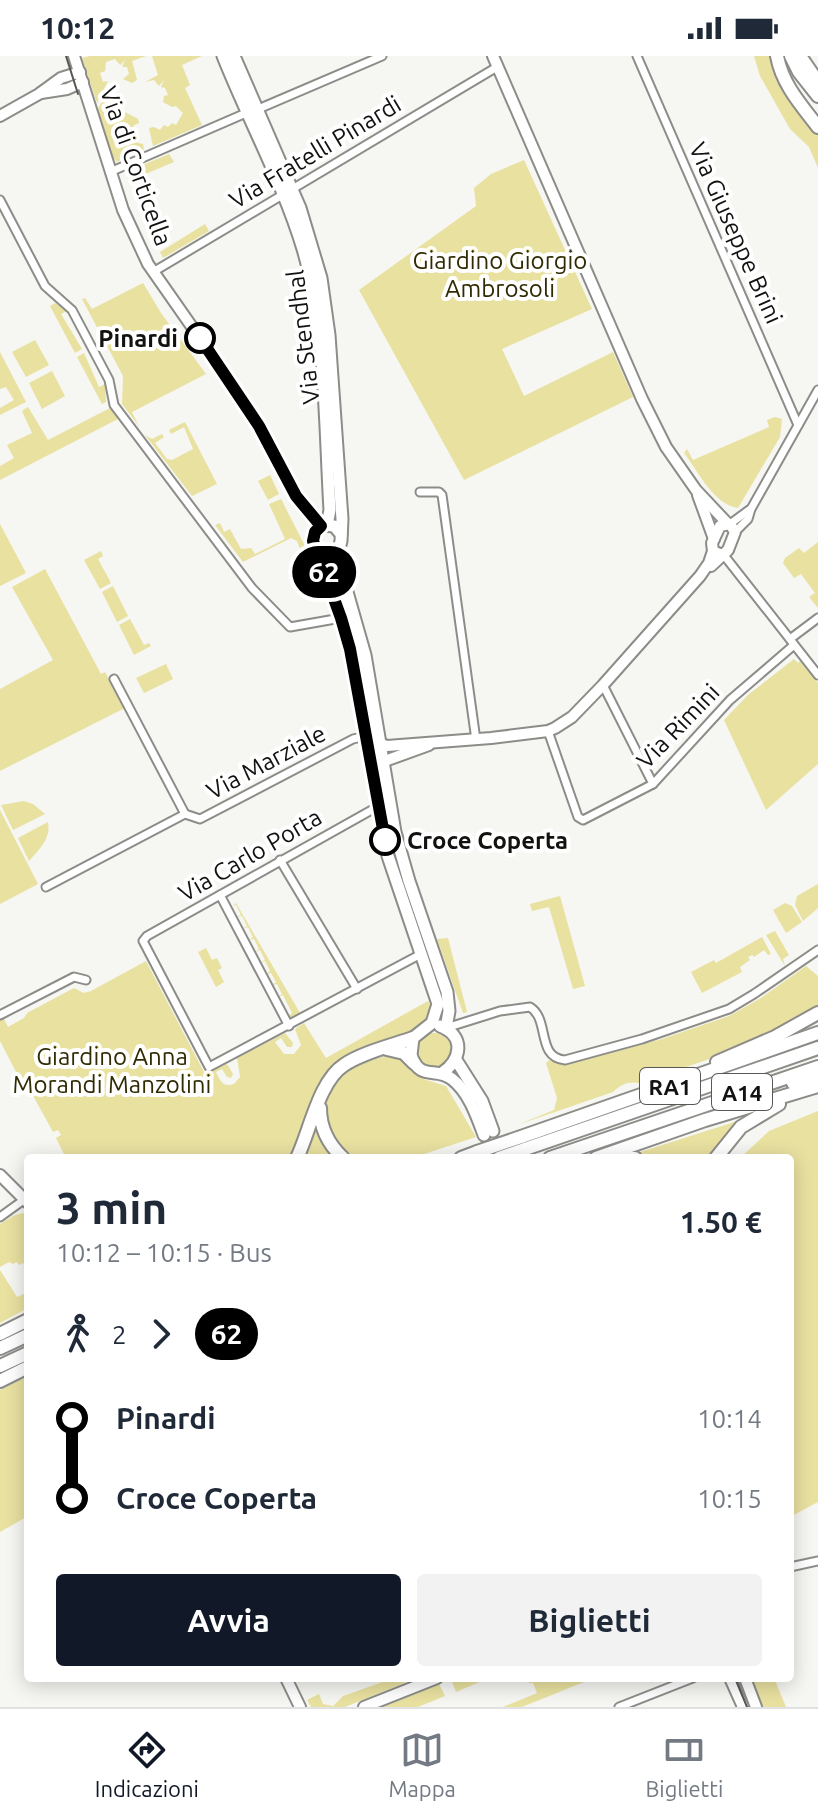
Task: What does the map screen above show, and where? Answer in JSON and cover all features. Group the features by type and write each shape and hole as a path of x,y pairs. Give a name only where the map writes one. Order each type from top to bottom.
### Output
{"highway":[{"path":"777,56 791,92 818,127"},
{"path":"791,56 818,96"},
{"path":"800,56 818,82"},
{"path":"601,1109 759,1044 818,1013"},
{"name":"RA1","path":"474,1154 523,1143 601,1109 818,1033"},
{"path":"299,1154 332,1076 344,1065 413,1038"},
{"name":"A14","path":"505,1154 523,1143 818,1048"},
{"path":"387,1049 404,1053 414,1063"},
{"name":"A14","path":"561,1154 818,1067"},
{"path":"666,1117 818,1076"},
{"path":"719,1154 732,1135 752,1119 818,1088"},
{"name":"RA1","path":"607,1154 705,1120 818,1088"},
{"path":"321,1098 320,1116 324,1132 339,1154"},
{"path":"0,1334 24,1322"},
{"path":"0,1348 24,1337"},
{"path":"0,1366 24,1355"},
{"path":"0,1381 24,1369"}],"main road":[{"name":"Via Stendhal","path":"223,56 311,241 325,298 341,534"},
{"name":"Via Stendhal","path":"234,56 251,111"},
{"name":"Via Stendhal","path":"287,192 314,294 330,510 324,525"},
{"path":"324,525 336,528 341,534 338,561 365,655 381,744 385,787 402,859 447,992 449,1011 446,1028 457,1043 456,1060 482,1101 489,1133 452,1079 442,1073 428,1073 414,1063 410,1051 413,1038 434,1019 438,1006 396,885 377,807 369,751 341,618 316,547 314,536 324,525"},
{"path":"316,547 326,553 338,548"},
{"path":"366,736 381,744"},
{"path":"369,751 373,758 382,762"},
{"path":"427,1027 446,1028"},
{"path":"442,1073 456,1060"}],"street":[{"name":"Via di Corticella","path":"74,56 110,172 131,228 153,272 248,407 296,496 311,517 324,525"},
{"path":"110,172 382,56"},
{"name":"Via Giuseppe Brini","path":"637,56 798,425"},
{"path":"495,61 642,399 666,447 696,490 731,527"},
{"name":"Via Fratelli Pinardi","path":"153,272 495,61"},
{"path":"0,116 39,94 67,89 81,77"},
{"path":"0,200 45,286 73,311 109,380 114,405 252,588 290,627 341,618"},
{"path":"714,539 720,526 731,527 748,519 818,390"},
{"path":"696,490 722,552 818,675"},
{"path":"420,492 439,492 442,495 476,740"},
{"path":"311,517 321,518 330,510"},
{"path":"381,744 476,740 548,731 572,717 722,552 731,527"},
{"name":"Via Rimini","path":"548,731 580,820 653,784 730,700 818,618"},
{"name":"Via Marziale","path":"114,679 185,814 200,819 353,739 366,736"},
{"path":"603,685 653,784"},
{"path":"382,762 435,743"},
{"name":"Via Carlo Porta","path":"289,1026 209,1067 143,939 377,807"},
{"name":"Via Marziale","path":"46,887 185,814"},
{"path":"280,860 357,989"},
{"path":"220,895 289,1026 421,954"},
{"path":"446,1028 500,1011 533,1008 550,1054 556,1059 565,1060 642,1039 736,1005 818,950"},
{"path":"0,1015 74,977 86,980"},
{"path":"0,1175 24,1199"},
{"path":"0,1217 24,1202"},
{"path":"794,1566 818,1561"},
{"path":"288,1682 300,1707"},
{"path":"364,1707 427,1682"},
{"path":"619,1707 683,1682"},
{"path":"732,1682 743,1707"},
{"path":"747,1682 756,1707"}],"green space":[{"path":"146,56 132,61 137,80 132,83 123,79 129,74 127,67 122,67 125,60 120,65 115,59 106,62 105,71 100,73 103,82 108,81 97,103 82,58"},
{"path":"152,56 202,56 182,65 190,85 185,88 202,125 153,146 149,128 160,130 164,125 176,125 183,113 176,106 163,102 164,96 168,95 161,87 164,80 159,86 154,80 145,82 158,75"},
{"path":"754,56 770,56 782,88 818,134 818,168 809,147 790,129 760,76"},
{"path":"113,84 116,89 110,93 119,105 124,103 121,110 138,119 139,123 134,125 138,143 143,144 144,150 117,162 97,110"},
{"path":"169,154 174,162 129,181 126,172"},
{"name":"Giardino Giorgio Ambrosoli","path":"524,160 592,309 502,349 524,396 613,352 633,397 464,480 359,290 476,206 474,188 491,174"},
{"path":"205,224 209,231 163,258 160,252"},
{"path":"143,283 206,374 132,412 139,426 122,404 123,376 82,299 85,298 92,309"},
{"path":"55,303 67,311 61,314 82,349 75,353 50,306"},
{"path":"35,340 49,365 26,377 12,352"},
{"path":"0,352 26,402 0,415 0,408 14,400 6,387 0,389"},
{"path":"84,353 99,387 105,384 106,402 102,404 77,357"},
{"path":"52,371 65,396 42,409 29,383"},
{"path":"28,407 48,440 110,408 118,419 0,480 0,466 14,458 7,445 32,433 22,411"},
{"path":"775,417 782,419 780,437 738,508 729,506 714,494 684,453 687,449 693,460 769,427 767,420"},
{"path":"185,422 217,484 192,496 145,435 152,439 162,434 164,437 155,443 167,459 172,460 193,449 184,427 171,434 169,430"},
{"path":"270,475 279,494 268,500 258,481"},
{"path":"281,499 305,546 300,549 297,541 291,538 243,562 215,525 220,523 224,532 230,529 241,549 251,548 255,554 285,539 269,504"},
{"path":"0,524 26,573 0,586"},
{"path":"818,542 818,608 809,597 815,593 801,574 794,578 783,563 799,548 804,553"},
{"path":"101,551 103,556 98,559 111,583 100,589 84,560"},
{"path":"45,569 101,674 105,672 125,708 0,771 0,689 53,660 12,587"},
{"path":"113,586 128,616 117,622 102,592"},
{"path":"130,619 144,645 149,643 151,646 134,655 119,625"},
{"path":"794,659 798,663 800,661 818,683 818,764 766,810 724,720 748,695"},
{"path":"166,664 173,679 144,693 136,678"},
{"path":"24,801 45,814 13,830 1,805"},
{"path":"0,810 38,884 0,904"},
{"path":"48,822 46,838 29,861 18,838"},
{"path":"818,884 818,908 803,921 795,905 797,896"},
{"path":"560,896 585,986 573,989 549,907 532,911 530,904"},
{"path":"236,903 300,1013 293,1020 288,1017 292,1013 283,995 278,997 282,994 277,984 272,985 276,982 271,973 267,974 270,971 265,961 260,963 265,960 260,950 255,952 259,949 254,939 249,940 253,937 248,927 243,929 247,926 242,916 237,917 241,915 236,905 233,906"},
{"path":"785,903 792,906 802,922 786,933 773,910"},
{"path":"775,931 789,955 783,959 785,966 766,935"},
{"path":"762,937 771,954 764,950 754,957 748,957 750,960 740,967 742,972 702,993 691,972 714,960 716,963"},
{"path":"448,938 467,1012 463,1013 437,939"},
{"path":"206,948 212,960 217,958 222,968 218,970 224,982 216,987 198,952"},
{"name":"Giardino Anna Morandi Manzolini","path":"146,961 205,1074 227,1064 233,1074 231,1078 222,1069 216,1072 227,1085 234,1084 240,1077 237,1058 285,1033 293,1043 292,1047 287,1047 281,1038 275,1042 284,1054 294,1054 301,1045 295,1029 304,1023 326,1058 428,1001 432,1009 427,1018 408,1033 347,1057 293,1154 64,1154 56,1138 61,1135 58,1130 53,1132 31,1092 27,1093 0,1041 0,1019 3,1017 8,1027 74,988 84,993"},
{"path":"806,966 818,976 818,1008 724,1054 639,1083 625,1084 613,1092 517,1125 554,1110 557,1098 546,1063 549,1060 566,1065 662,1039 729,1016"},
{"path":"434,1033 446,1038 451,1050 446,1062 434,1067 422,1062 417,1050 422,1038"},
{"path":"389,1055 406,1059 423,1079 446,1086 476,1137 424,1154 346,1154 330,1133 325,1113 332,1086 350,1067"},
{"path":"818,1111 818,1502 794,1515 794,1154 744,1154 769,1131"},
{"path":"747,1118 716,1154 634,1154"},
{"path":"316,1123 335,1154 303,1154"},
{"path":"24,1213 24,1265 9,1262 0,1267 0,1224"},
{"path":"0,1270 17,1297 24,1294 24,1310 0,1323"},
{"path":"24,1378 24,1518 0,1532 0,1390"},
{"path":"383,1682 405,1683 345,1707 311,1707 307,1700 319,1694 323,1704 333,1706 343,1696"},
{"path":"452,1682 480,1682 456,1692"},
{"path":"584,1682 522,1707 503,1707 537,1693 533,1683 529,1683"},
{"path":"753,1682 776,1682 786,1707 763,1707"},
{"path":"439,1684 445,1696 418,1707 383,1707"}],"tunnel":[{"path":"484,1135 491,1154"}],"tram line":[{"path":"66,56 78,94"},
{"path":"737,1682 747,1707"}],"bus line":[{"name":"62","path":"200,338 259,426 296,496 321,526 315,532 313,541 350,649 385,840"}],"place":[{"name":"Pinardi","path":"200,338"},
{"name":"Croce Coperta","path":"385,840"}]}
